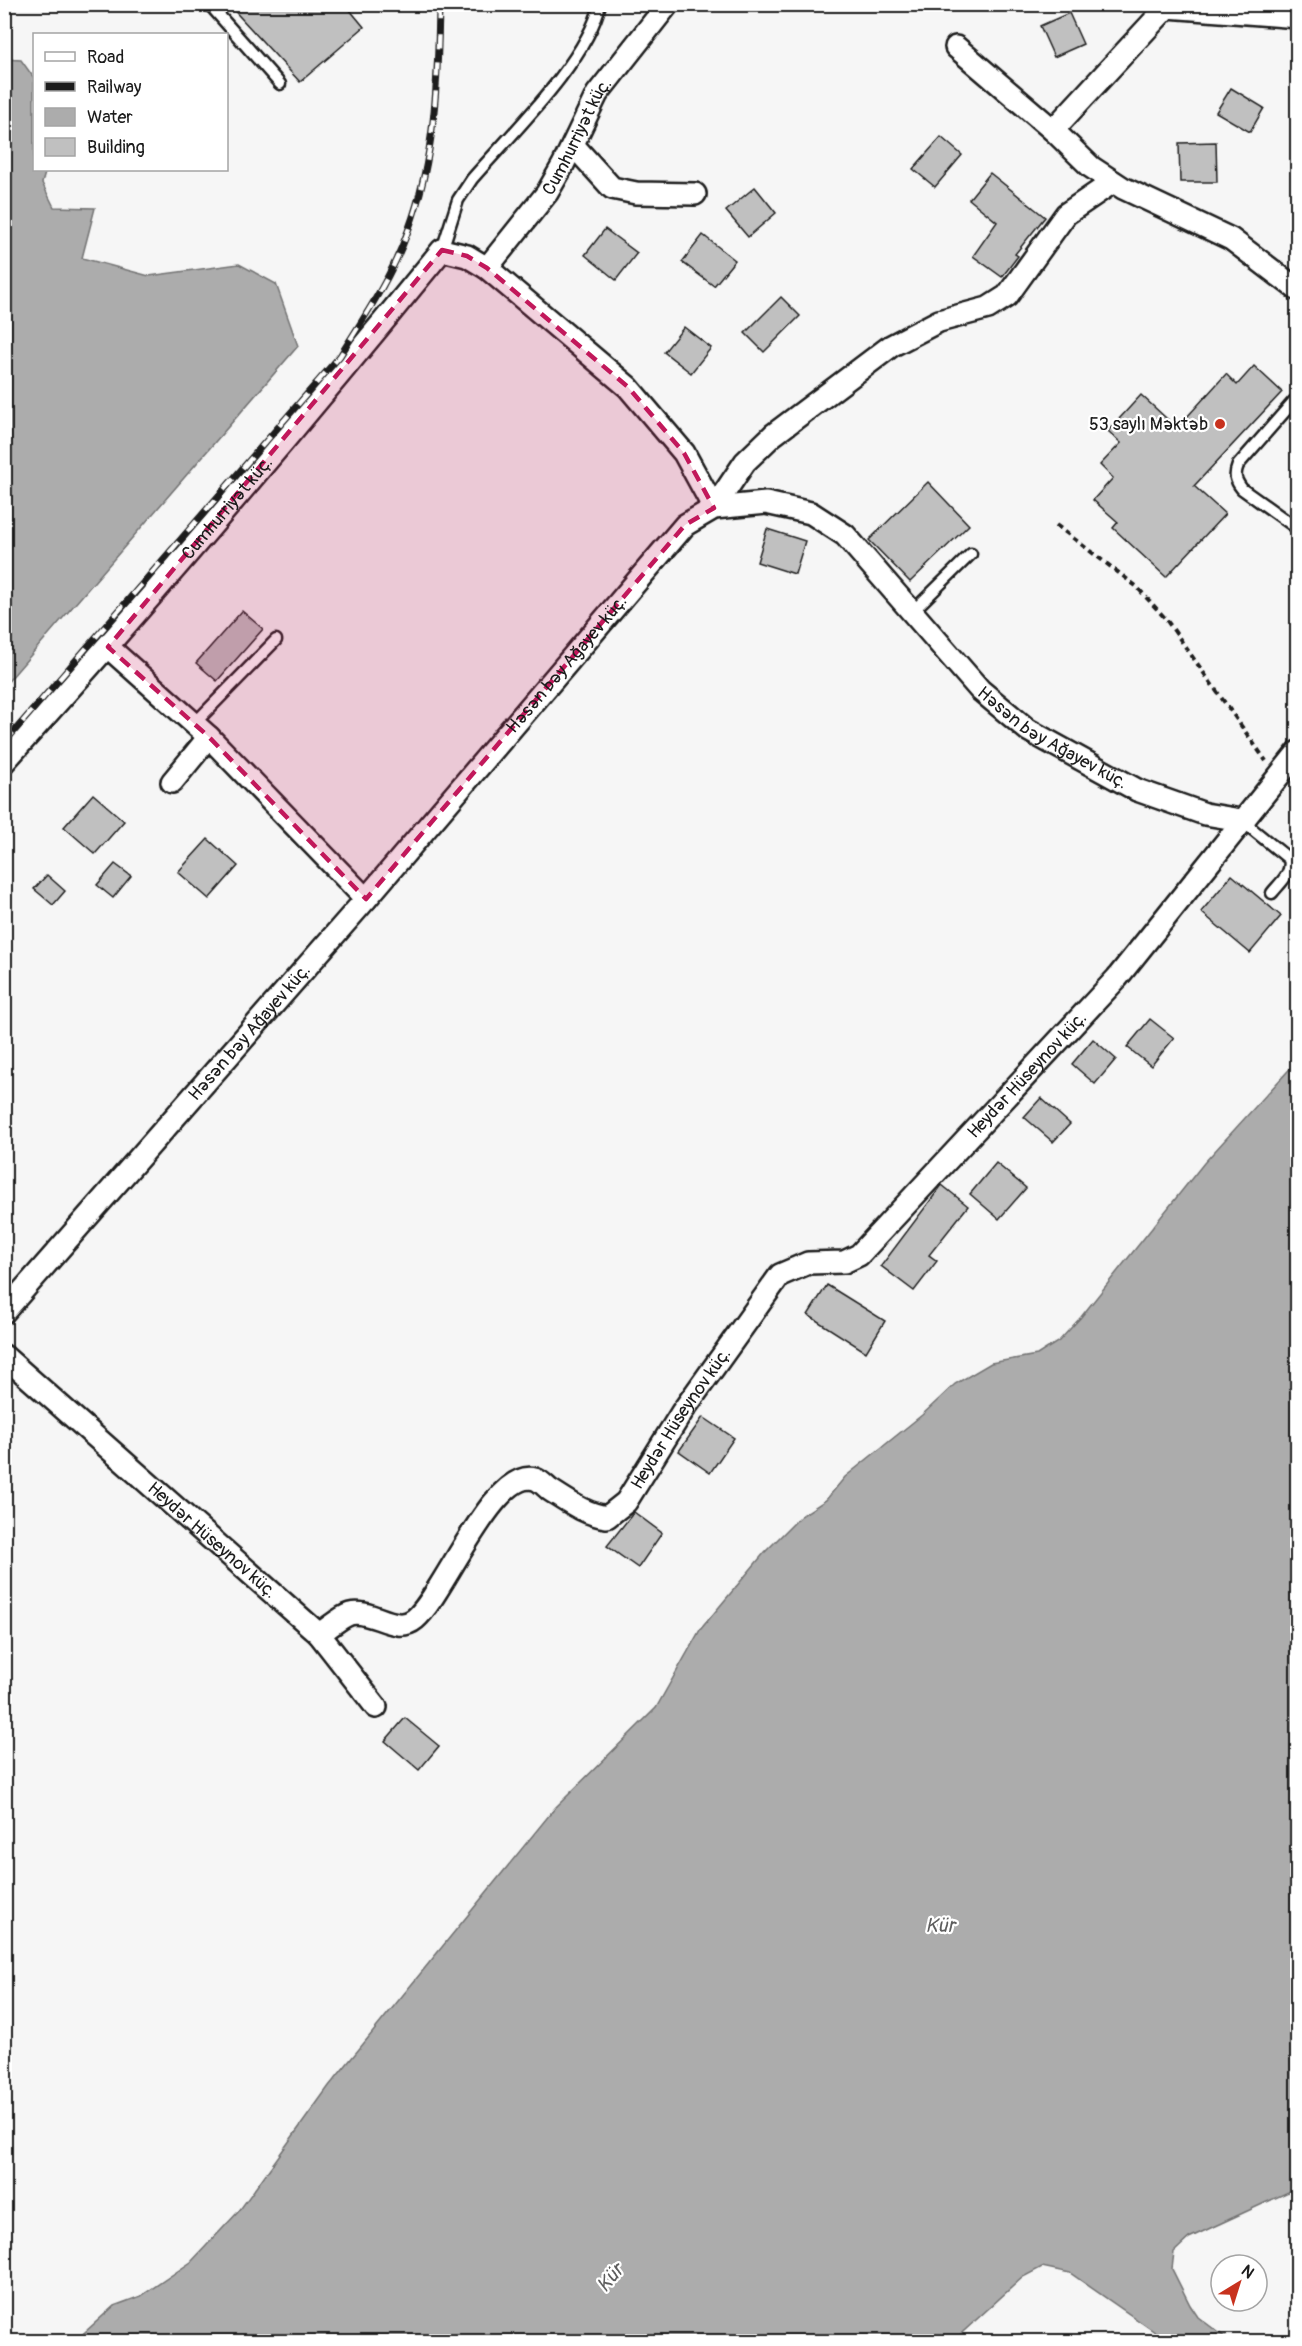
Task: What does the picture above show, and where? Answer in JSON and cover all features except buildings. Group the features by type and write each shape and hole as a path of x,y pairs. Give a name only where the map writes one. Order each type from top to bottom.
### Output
{"street":[{"name":"Cumhurriyət küç.","path":"487,268 547,193 597,94 668,4"},
{"path":"1053,130 1167,7 1298,16"},
{"path":"956,47 1053,130 1091,167 1113,182 1231,239 1298,290"},
{"path":"573,145 612,188 636,193 695,194"},
{"path":"442,250 467,255 487,268 628,387 684,453 714,508 745,462 773,435 891,346 939,321 988,308 1007,296 1066,214 1113,182"},
{"name":"Cumhurriyət küç.","path":"4,762 108,647 345,370 442,250"},
{"name":"Həsən bəy Ağayev küç.","path":"4,1312 366,899 685,525 714,508 766,503 811,513 845,535 980,690 1028,730 1137,790 1205,814 1241,820"},
{"path":"108,647 201,730 366,899"},
{"path":"172,782 201,730"},
{"name":"Heydər Hüseynov küç.","path":"4,1356 319,1634 350,1614 377,1616 393,1625 413,1621 435,1596 484,1515 506,1489 525,1479 537,1479 589,1515 607,1517 626,1502 682,1412 780,1275 808,1263 844,1262 859,1255 1117,978 1241,820 1298,752"},
{"path":"319,1634 376,1707"}],"lane":[{"path":"209,4 280,84"},
{"path":"442,250 458,200 472,179 575,60 596,23 600,4"},
{"path":"1294,401 1238,465 1234,474 1236,482 1242,489 1298,529"},
{"path":"913,611 971,554"},
{"path":"201,730 276,640"},
{"path":"1241,820 1289,859 1291,866 1288,873 1272,893"}],"path":[{"path":"1056,525 1136,586 1165,618 1277,777"}],"highlighted area":[{"path":"442,250 467,256 487,268 628,387 684,453 714,508 685,525 366,899 209,737 108,647"}],"water":[{"path":"5,59 21,60 33,77 33,171 46,171 42,183 54,207 95,208 82,258 149,276 239,264 276,284 298,346 5,685"},
{"name":"Kür","path":"1297,1061 1297,2188 1189,2238 1174,2252 1172,2269 1198,2317 1230,2341 1168,2341 1070,2273 1042,2267 1023,2277 953,2341 75,2341 114,2306 141,2296 191,2262 239,2211 329,2086 555,1808 656,1708 700,1630 765,1552 801,1516 826,1500 845,1477 922,1415 955,1384 991,1363 1037,1355 1059,1341 1081,1317 1204,1163"}],"railway":[{"path":"4,743 340,356 377,295 402,248 424,176 436,90 439,4"}],"place":[{"name":"53 saylı Məktəb","path":"1220,424"}]}
